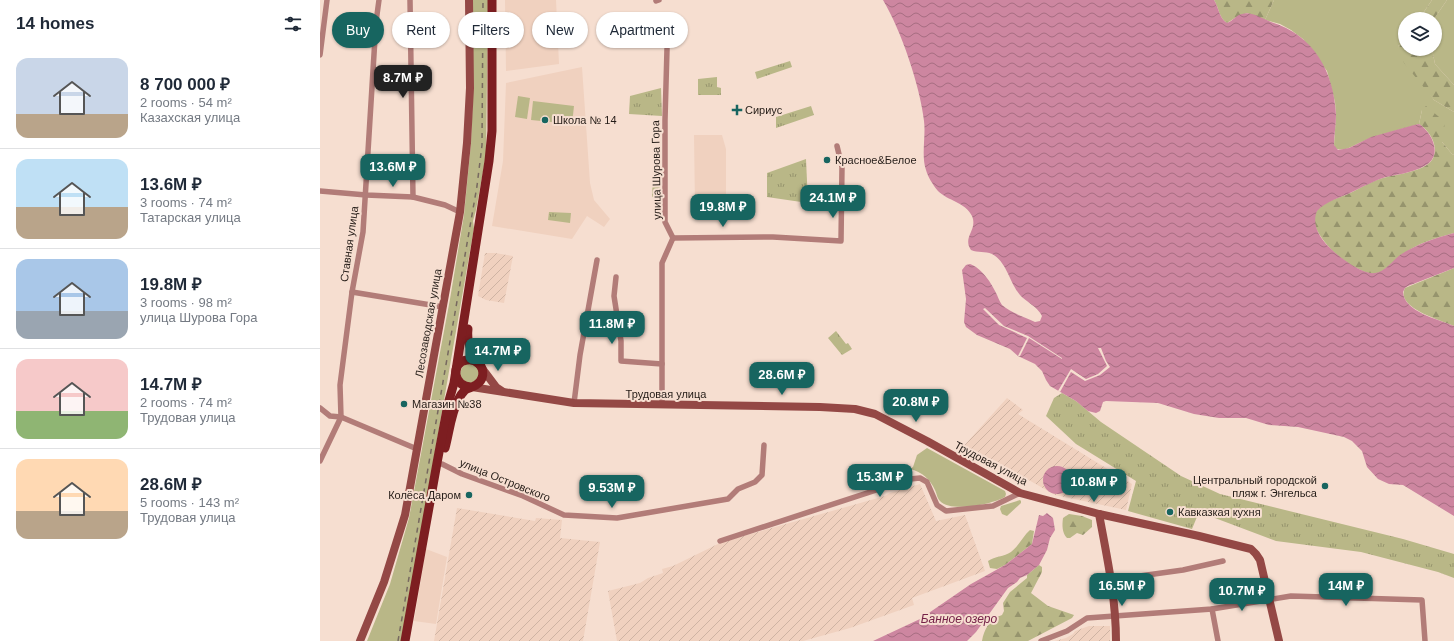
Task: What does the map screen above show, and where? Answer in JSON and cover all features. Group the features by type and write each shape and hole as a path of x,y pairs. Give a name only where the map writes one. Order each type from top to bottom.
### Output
{"main road":[{"name":"Лесозаводская улица","path":"360,641 384,582 403,525 460,212 467,143 470,88 469,0"},
{"path":"405,641 448,404 456,372 489,161 492,131 492,0"},
{"path":"410,641 442,464 458,400 463,393 477,384 482,378 483,370 469,348 467,337 496,154 498,132 498,0"},
{"path":"472,387 460,383 457,378 456,372 460,364 467,360 476,361 496,387 503,392"},
{"name":"Трудовая улица","path":"472,387 574,404 820,406 855,409 875,414 902,427 1020,493 1099,514 1251,549 1256,554 1262,569 1269,599"},
{"path":"1099,514 1116,617 1116,641"},
{"path":"1269,599 1279,641"}],"street":[{"path":"320,55 327,0"},
{"name":"Ставная улица","path":"320,461 341,417 340,385 352,292 363,232 376,22 379,0"},
{"path":"410,0 413,197"},
{"name":"улица Шурова Гора","path":"667,49 665,222 673,238"},
{"path":"662,405 662,263 673,238 773,237 841,241 842,168 837,146"},
{"path":"320,191 413,197 445,205 460,212"},
{"path":"574,404 580,354 597,260"},
{"path":"616,277 614,296 621,341 621,361 662,364"},
{"path":"352,292 443,307"},
{"path":"320,408 330,416 341,417 417,449"},
{"name":"улица Островского","path":"442,464 462,474 523,496 564,515 617,518 728,499 738,489 755,482 762,476 764,445"},
{"path":"720,541 920,478 927,482 937,505 946,511 993,506 1020,493"},
{"path":"1111,580 1183,570 1223,561"},
{"path":"1041,641 1067,631 1087,618 1212,609 1291,596 1422,600 1425,641"},
{"path":"1212,609 1218,641"}],"shaded area":[{"path":"505,0 556,0 557,12 532,12 532,48 558,48 559,64 506,71 506,48 524,48 524,12 505,12"},
{"name":"Школа № 14","path":"582,67 590,183 594,200 610,219 604,227 587,216 572,239 492,226 503,161 506,83"},
{"path":"694,135 722,135 726,149 726,198 716,198 716,207 695,207"},
{"path":"485,253 513,256 504,303 486,300 478,296"},
{"path":"1007,398 1023,410 1018,414 1132,484 1126,510 1055,495 992,459 989,462 961,449"},
{"path":"920,484 936,521 965,515 985,571 912,598 914,605 850,628 803,641 617,641 608,591 640,583 648,578 663,573 662,569 673,566 722,542 885,496 890,493"},
{"path":"457,508 535,521 536,518 562,520 560,538 600,542 583,641 434,641"},
{"path":"426,549 447,557 436,624 414,621"},
{"path":"1089,626 1110,626 1110,641 1055,641 1066,638 1075,631"}],"green space":[{"path":"472,0 488,0 488,12 472,12"},
{"path":"1214,0 1274,0 1265,20 1247,13 1227,23 1221,16"},
{"path":"1274,0 1432,0 1424,12 1398,12 1398,56 1405,56 1434,100 1454,112 1454,155 1442,142 1422,110 1419,124 1377,136 1347,149 1335,148 1335,102 1327,71 1303,39 1280,24 1265,20"},
{"path":"1432,0 1447,0 1439,12 1424,12"},
{"path":"1447,0 1454,0 1454,85 1435,64 1433,56 1442,56 1442,12 1439,12"},
{"path":"473,48 487,48 486,155 473,221 474,228 402,641 367,641 390,584 409,518 450,299 464,215 471,143"},
{"path":"1402,56 1433,56 1435,64 1454,85 1454,112 1434,100 1404,63"},
{"path":"790,61 792,67 757,79 755,72"},
{"path":"717,77 717,87 721,88 721,95 698,95 698,79"},
{"path":"661,88 662,116 629,114 630,96"},
{"path":"518,96 530,98 527,119 515,117"},
{"path":"533,101 574,106 572,124 531,120"},
{"path":"811,106 814,115 776,128 776,117"},
{"path":"1426,106 1445,122 1442,142 1454,155 1454,233 1432,239 1412,248 1381,272 1374,274 1365,272 1344,260 1328,246 1319,234 1316,227 1314,220 1315,214 1318,209 1332,200 1372,182 1417,169 1428,164 1434,155 1435,150 1433,140 1427,131 1419,124 1422,110"},
{"path":"654,149 660,150 660,198 652,197"},
{"path":"806,159 808,203 767,197 767,173"},
{"path":"549,212 571,213 570,223 548,220"},
{"path":"1454,268 1454,326 1430,317 1407,302 1404,295 1405,288"},
{"path":"836,331 852,349 842,355 828,338"},
{"path":"467,363 477,364 481,378 469,384 460,378 461,369"},
{"path":"1062,393 1076,401 1101,422 1181,476 1220,494 1403,539 1454,554 1454,578 1438,572 1361,552 1276,541 1199,512 1192,529 1128,511 1136,481 1076,444 1046,416 1054,398"},
{"path":"927,448 1005,491 1005,497 982,505 962,507 945,505 939,500 928,479 922,474 910,469 913,467 917,455"},
{"path":"1020,500 1021,503 1007,516 1002,514 1000,509 1001,506"},
{"path":"1069,514 1082,516 1092,520 1092,527 1083,535 1077,533 1070,538 1067,538 1063,531 1063,518"},
{"path":"1030,530 1034,531 1032,544 1005,565 997,569 990,568 988,561 1011,552"},
{"path":"1039,565 1042,567 1042,572 1031,593 1048,606 1074,615 1072,618 1028,641 982,641 984,632 988,625 994,619 1002,615 1004,611 1003,603 1010,592 1027,578 1027,575"}],"water":[{"path":"883,0 1214,0 1221,16 1227,23 1240,15 1246,13 1253,14 1286,28 1299,36 1310,46 1319,57 1331,84 1336,115 1334,145 1338,150 1349,148 1371,137 1414,125 1419,124 1423,127 1430,136 1434,147 1433,158 1429,163 1414,171 1377,180 1329,202 1317,211 1315,220 1318,233 1330,248 1349,263 1369,273 1379,272 1389,266 1406,251 1433,239 1454,233 1454,268 1408,286 1403,292 1409,305 1415,310 1454,326 1454,516 1403,485 1389,484 1378,479 1367,467 1362,451 1352,441 1344,437 1298,427 1269,425 1246,418 1219,418 1194,414 1158,403 1106,401 1103,402 1100,411 1096,413 1088,411 1076,401 1050,386 1042,371 1035,364 1018,356 1010,349 977,335 966,327 964,322 966,299 962,270 966,265 970,264 978,268 985,275 1002,305 1006,308 1035,322 1040,321 1042,316 1037,309 1022,298 1016,290 1005,267 997,258 989,253 971,250 968,241 973,225 972,216 969,211 961,205 938,191 929,178 925,164 924,121 922,107 914,75 903,42"},
{"path":"1057,466 1063,467 1067,470 1070,474 1070,486 1067,490 1063,493 1057,494 1051,493 1047,490 1044,486 1043,480 1044,474 1047,470 1051,467"},
{"name":"Банное озеро","path":"1047,513 1053,518 1055,530 1050,538 1047,550 1039,565 1008,588 976,632 967,641 873,641 920,619 971,584 1005,565 1032,544 1039,515 1043,516"}],"pier":[{"path":"985,308 1004,326 1028,336 1062,359 1029,338 1020,356 1018,356 1027,338 999,325 983,309"},
{"path":"1098,348 1101,348 1110,367 1100,375 1085,381 1071,372 1060,392 1058,391 1071,369 1086,379 1098,374 1107,366"}],"railway":[{"path":"398,641 477,186 482,145 483,0"}],"place":[{"name":"Сириус","path":"737,110"},
{"name":"Школа № 14","path":"545,120"},
{"name":"Красное&Белое","path":"827,160"},
{"name":"Магазин №38","path":"404,404"},
{"name":"Центральный городской пляж г. Энгельса","path":"1325,486"},
{"name":"Колёса Даром","path":"469,495"},
{"name":"Кавказкая кухня","path":"1170,512"}]}
